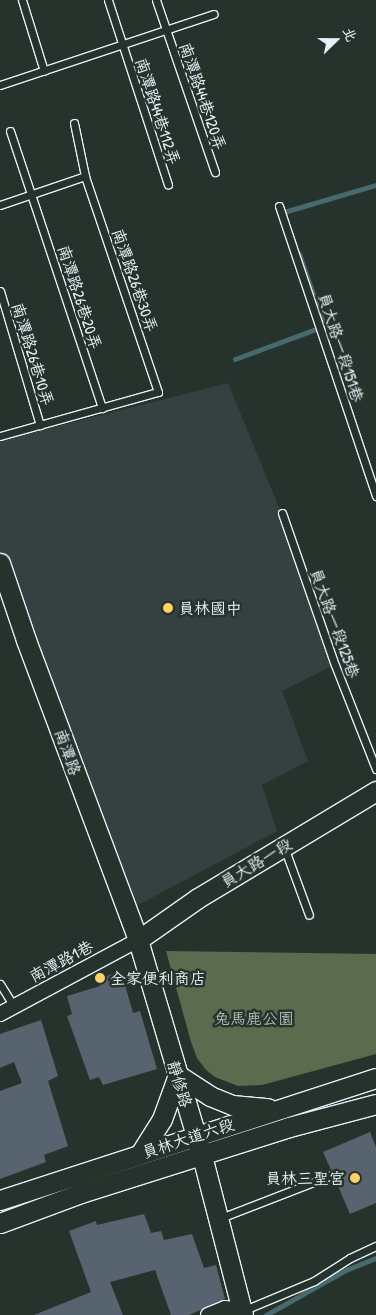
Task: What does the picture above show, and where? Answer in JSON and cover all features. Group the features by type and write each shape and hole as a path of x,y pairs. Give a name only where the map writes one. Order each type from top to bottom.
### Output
{"street":[{"name":"南潭路","path":"0,563 9,600 138,940"},
{"name":"員大路一段","path":"138,940 198,898 376,791"},
{"name":"南潭路1巷","path":"0,1014 138,940"},
{"name":"靜修路","path":"138,940 202,1156 243,1313"},
{"path":"140,1154 162,1119 178,1075 210,1096 232,1104 253,1108 281,1108"},
{"name":"員林大道六段","path":"0,1200 376,1078"},
{"name":"員林大道六段","path":"0,1224 81,1192 202,1156 289,1127 376,1104"},
{"path":"208,1315 225,1308 243,1313"}],"lane":[{"path":"22,0 44,71"},
{"name":"南潭路44巷112弄","path":"108,0 168,186"},
{"name":"南潭路44巷120弄","path":"156,0 215,172"},
{"path":"0,85 214,14"},
{"name":"南潭路26巷30弄","path":"74,123 85,176 158,392 102,408"},
{"name":"南潭路26巷20弄","path":"10,131 102,408"},
{"path":"0,205 85,176"},
{"name":"員大路一段151巷","path":"279,206 376,496"},
{"name":"南潭路26巷10弄","path":"0,291 40,425"},
{"path":"0,436 102,408"},
{"name":"員大路一段125巷","path":"282,514 335,665 376,769"},
{"path":"284,846 309,915"},
{"path":"0,984 14,1006"},
{"path":"218,1219 334,1174"},
{"path":"243,1313 314,1281 350,1258 376,1246"}],"shaded area":[{"name":"員林國中","path":"228,383 295,547 334,665 282,691 308,761 262,785 277,831 125,912 0,550 0,441"}],"green space":[{"name":"兔馬鹿公園","path":"166,951 376,954 376,1054 262,1085 238,1086 215,1077 206,1070 197,1058"}],"building":[{"path":"121,971 133,1013 140,1011 157,1069 103,1085 99,1077 90,1080 67,1016 72,1014 67,996 100,986 98,979"},
{"path":"41,1020 58,1076 48,1081 68,1146 44,1155 46,1162 0,1179 0,1091 22,1083 14,1062 0,1068 0,1034"},
{"name":"員林三聖宮","path":"370,1132 376,1147 376,1203 350,1214 335,1179 338,1177 339,1172 335,1169 331,1170 323,1152"},
{"path":"144,1214 151,1233 161,1231 164,1240 192,1234 204,1268 216,1265 225,1299 189,1315 171,1315 155,1270 110,1282 123,1315 34,1315 91,1292 69,1231 96,1221 97,1225"}],"waterway":[{"path":"285,216 284,212 376,185"},
{"path":"235,359 324,326 299,254"},
{"path":"266,1315 346,1270 376,1258"}],"place":[{"name":"員林國中","path":"168,608"},
{"name":"全家便利商店","path":"100,978"},
{"name":"員林三聖宮","path":"355,1178"}]}
